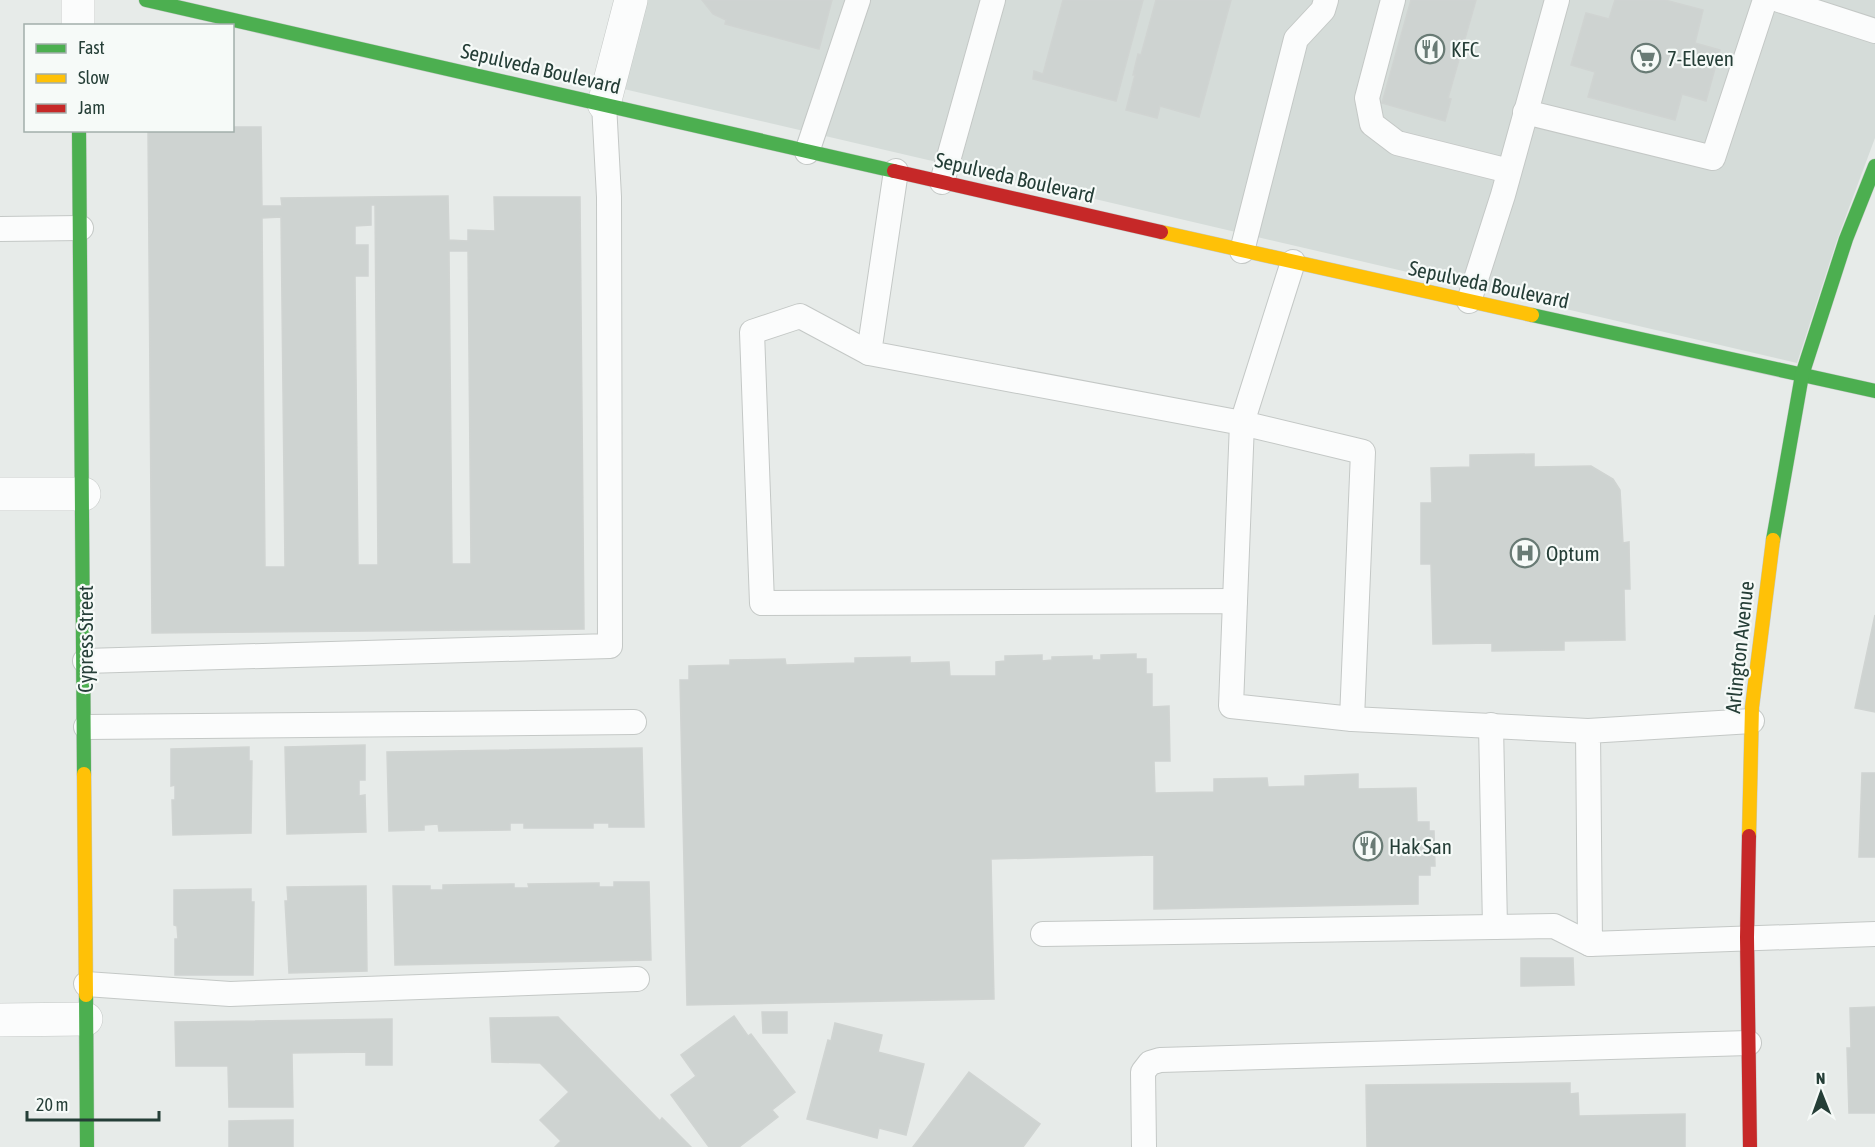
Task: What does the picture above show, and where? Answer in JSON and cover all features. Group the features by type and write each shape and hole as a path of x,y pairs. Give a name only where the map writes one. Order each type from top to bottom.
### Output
{"main road":[{"name":"Sepulveda Boulevard","path":"146,0 1242,251 1875,391"},
{"name":"Cypress Street","path":"79,132 86,727 87,1147"},
{"name":"Arlington Avenue","path":"1750,1147 1747,937 1752,721 1771,550 1802,375 1846,239 1875,166"}],"street":[{"path":"78,0 78,24"},
{"path":"604,104 631,0"},
{"path":"0,494 84,494"},
{"path":"0,1020 86,1019"}],"lane":[{"path":"807,152 858,0"},
{"path":"942,182 993,0"},
{"path":"1242,251 1296,39 1323,10 1326,0"},
{"path":"1393,0 1367,98 1372,124 1397,144 1509,171"},
{"path":"1469,301 1509,171 1557,0"},
{"path":"1525,112 1713,158 1764,0"},
{"path":"1779,0 1875,31"},
{"path":"85,661 610,646 609,197 604,104"},
{"path":"869,353 896,171"},
{"path":"0,229 81,228"},
{"path":"1293,262 1242,423 1231,706 1352,719 1588,731 1752,721"},
{"path":"1235,601 762,603 752,332 800,316 869,353 1242,423 1363,452 1352,719"},
{"path":"86,727 634,722"},
{"path":"1491,725 1495,927"},
{"path":"1588,731 1590,944"},
{"path":"1042,934 1554,926 1590,944 1875,934"},
{"path":"86,984 230,994 637,979"},
{"path":"1144,1147 1143,1072 1150,1064 1160,1060 1749,1043"}],"shaded area":[{"path":"634,0 1875,0 1875,138 1837,240 1797,363 611,86"}],"building":[{"path":"702,0 832,0 819,49 725,24 726,20 713,14"},
{"path":"1063,0 1143,0 1116,101 1033,79 1034,71 1043,74"},
{"path":"1156,0 1231,0 1199,117 1160,106 1157,118 1126,110 1138,54 1141,55"},
{"name":"KFC","path":"1411,0 1476,0 1448,98 1451,99 1445,121 1382,103"},
{"name":"7-Eleven","path":"1615,0 1665,0 1703,10 1695,43 1720,50 1706,101 1682,94 1675,120 1588,97 1595,72 1571,65 1586,13 1609,19"},
{"path":"234,127 261,127 262,206 282,206 281,198 448,196 449,240 468,241 468,230 495,231 494,197 580,197 584,629 152,633 148,132 234,132","holes":["371,205 375,205 378,565 358,565 355,276 368,276 368,245 355,245 355,226 371,225","281,217 285,567 265,567 262,218","449,251 468,251 471,564 452,564"]},
{"name":"Optum","path":"1534,454 1534,467 1591,466 1613,479 1620,490 1623,543 1629,542 1630,589 1624,589 1625,640 1564,641 1564,650 1492,651 1492,643 1433,644 1431,564 1421,564 1421,503 1432,503 1431,468 1470,467 1470,455"},
{"path":"1875,615 1875,712 1855,708"},
{"path":"1136,654 1136,659 1146,659 1146,674 1152,674 1152,707 1169,706 1170,761 1154,761 1155,793 1214,792 1214,779 1267,778 1268,787 1305,786 1305,776 1358,774 1358,789 1416,788 1417,822 1429,822 1429,831 1434,831 1435,866 1430,866 1430,875 1418,875 1418,904 1154,909 1154,855 991,859 994,999 687,1005 680,680 689,680 689,666 730,665 730,660 785,659 786,665 855,663 855,658 910,657 910,663 949,662 950,676 996,676 996,662 1005,661 1005,656 1042,655 1042,661 1052,660 1052,657 1092,656 1092,660 1101,660 1101,655"},
{"path":"365,745 365,780 359,780 359,796 365,795 366,832 287,834 285,747"},
{"path":"249,747 249,761 252,761 251,833 173,835 172,800 175,800 175,785 171,786 171,749"},
{"path":"642,748 644,827 609,827 609,823 593,823 593,828 524,828 524,823 510,823 510,830 439,831 438,824 424,825 424,830 389,831 387,752"},
{"path":"1862,773 1875,773 1875,857 1859,857"},
{"path":"614,882 649,882 651,960 395,965 393,886 430,886 430,890 443,890 443,885 514,884 514,888 529,888 528,884 599,883 599,887 614,887"},
{"path":"366,886 367,971 289,973 285,901 288,901 287,887"},
{"path":"251,889 251,902 254,902 253,975 175,975 175,939 178,939 177,926 174,925 174,890"},
{"path":"1521,958 1573,958 1574,985 1521,986"},
{"path":"1875,1007 1875,1113 1849,1113 1847,1048 1851,1048 1850,1008"},
{"path":"762,1012 787,1012 787,1033 763,1033"},
{"path":"734,1016 748,1036 751,1034 795,1092 772,1110 778,1117 739,1147 709,1147 671,1095 696,1076 681,1055"},
{"path":"558,1017 660,1121 662,1118 691,1147 555,1147 561,1141 540,1120 569,1092 540,1063 492,1062 490,1018"},
{"path":"392,1019 392,1065 366,1065 366,1052 292,1053 293,1107 229,1107 228,1066 176,1066 175,1022"},
{"path":"835,1023 882,1035 878,1052 924,1064 906,1135 879,1128 877,1138 807,1119 828,1040 831,1041"},
{"path":"969,1072 1040,1124 1023,1147 913,1147"},
{"path":"1570,1083 1570,1094 1578,1093 1579,1116 1685,1114 1685,1147 1367,1147 1366,1085"},
{"path":"293,1120 293,1147 229,1147 229,1121"}],"traffic: fast":[{"path":"146,0 894,171"},
{"path":"79,132 84,774"},
{"path":"1773,540 1802,375 1846,239 1875,166"},
{"path":"1532,315 1875,391"},
{"path":"86,995 87,1147"}],"traffic: slow":[{"path":"1161,232 1532,315"},
{"path":"1749,836 1752,707 1773,540"},
{"path":"84,774 86,995"}],"traffic: jam":[{"path":"894,171 1161,232"},
{"path":"1749,836 1747,937 1750,1147"}],"place":[{"name":"KFC","path":"1430,49"},
{"name":"7-Eleven","path":"1646,58"},
{"name":"Optum","path":"1525,553"},
{"name":"Hak San","path":"1368,846"}]}
